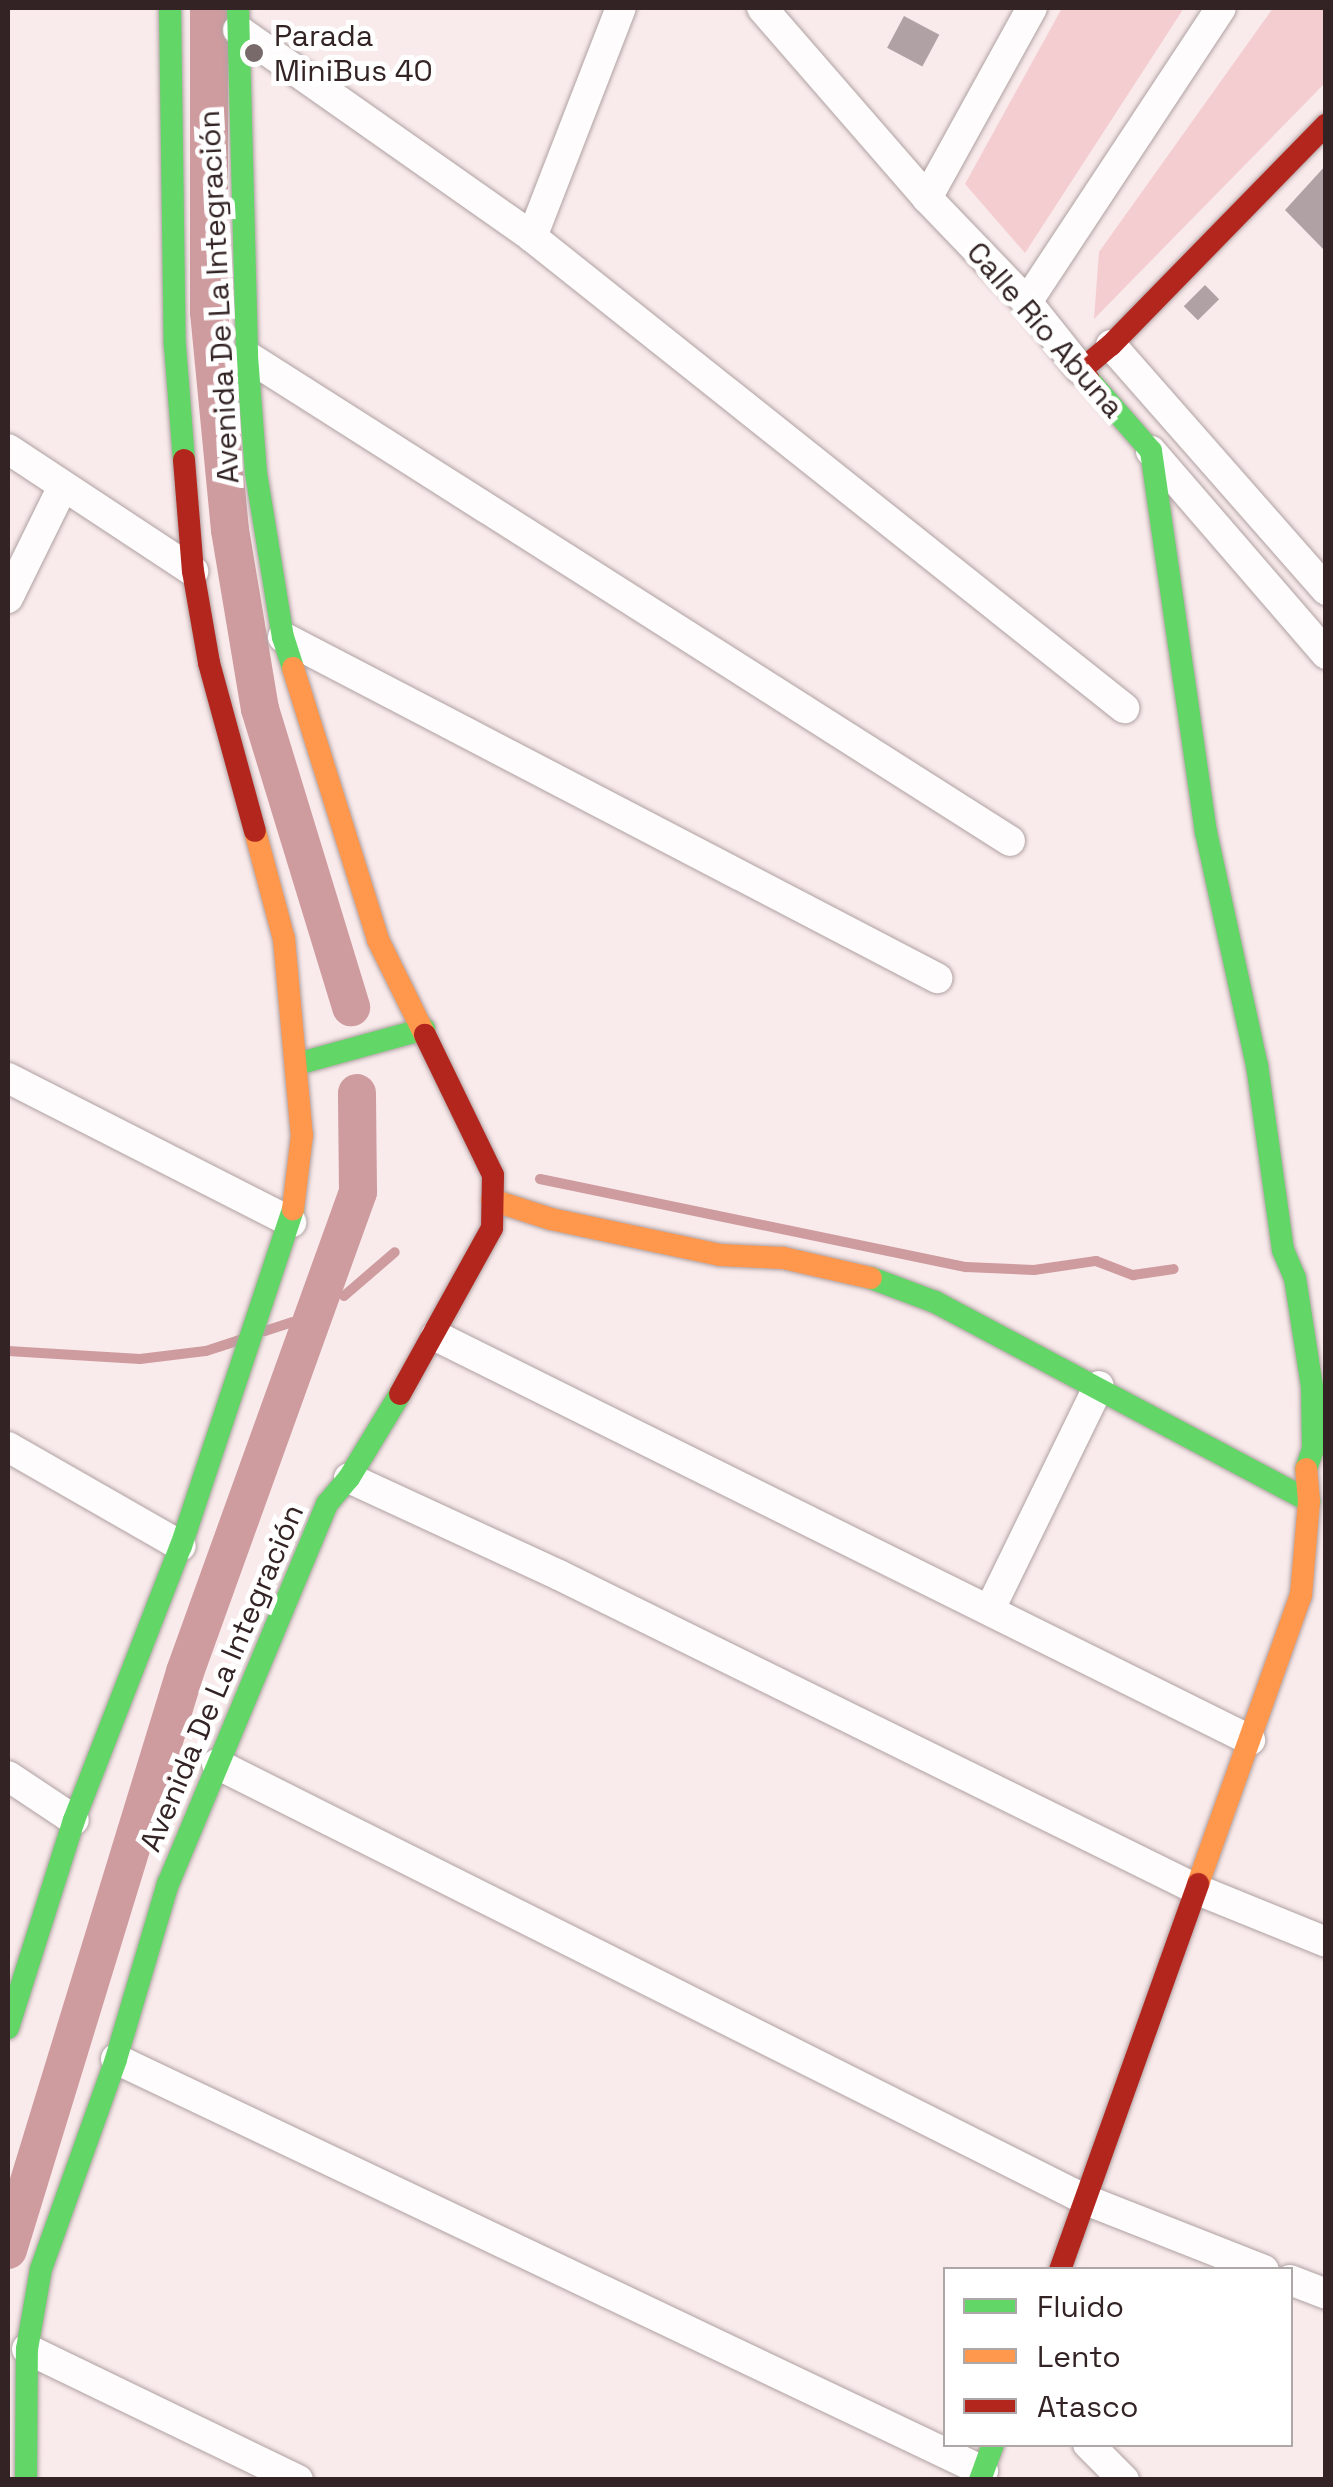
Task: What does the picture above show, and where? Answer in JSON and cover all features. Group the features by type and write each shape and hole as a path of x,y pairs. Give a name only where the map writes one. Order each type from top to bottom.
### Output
{"main road":[{"name":"Avenida De La Integración","path":"8,2028 74,1820 181,1546 290,1222 302,1135 284,940 209,663 193,571 175,346 170,8"},
{"name":"Avenida De La Integración","path":"26,2480 27,2348 41,2269 116,2059 168,1884 327,1504 349,1478 436,1336 492,1228 493,1174 378,940 284,637 256,473 247,356 238,19"},
{"path":"1081,370 1111,345 1326,124"},
{"name":"Calle Río Abuna","path":"1081,370 1151,452"},
{"path":"1061,2267 1250,1740 1313,1598 1306,1466 1313,1449 1312,1386 1295,1278 1283,1250 1274,1204 1257,1065 1206,832 1151,452"},
{"path":"297,1064 424,1029"},
{"path":"492,1200 552,1219 720,1255 783,1258 862,1275 935,1302 1100,1386 1309,1502"}],"street":[{"path":"532,237 621,8"},
{"name":"Calle Río Abuna","path":"762,8 927,198 1028,302 1081,370"},
{"path":"927,198 1032,8"},
{"path":"1028,302 1221,8"},
{"path":"238,19 532,237 1124,708"},
{"path":"1111,345 1320,573 1281,601"},
{"path":"247,356 1010,841"},
{"path":"8,449 193,571"},
{"name":"Calle Río Abuna","path":"1151,452 1326,654"},
{"path":"8,598 63,486"},
{"path":"284,637 938,978"},
{"path":"8,1078 290,1222"},
{"path":"436,1336 1250,1740"},
{"path":"990,1609 1100,1386"},
{"path":"8,1446 181,1546"},
{"path":"349,1478 560,1575 1198,1890 1326,1942"},
{"path":"217,1764 1086,2200 1256,2267"},
{"path":"8,1776 74,1820"},
{"path":"116,2059 943,2445"},
{"path":"1293,2281 1326,2294"},
{"path":"27,2348 298,2480"},
{"path":"947,2447 986,2465"},
{"path":"1091,2447 1124,2480"}],"shaded area":[{"path":"1062,8 1184,8 1025,253 965,184"},
{"path":"1273,8 1325,8 1325,83 1094,319 1099,252"}],"building":[{"path":"904,16 939,35 922,67 887,48"},
{"path":"1326,165 1326,252 1285,210"},
{"path":"1205,285 1219,299 1198,320 1184,306"}],"waterway":[{"path":"209,8 209,312 230,530 260,709 351,1007"},
{"path":"8,2250 185,1672 358,1192 357,1093"},
{"path":"540,1179 966,1267 1034,1270 1096,1261 1133,1275 1174,1269"},
{"path":"344,1296 395,1252"},
{"path":"265,1331 293,1322"},
{"path":"8,1351 140,1359 206,1351 240,1340"}],"traffic: fast":[{"path":"170,8 175,346 184,460"},
{"path":"238,8 247,356 256,473 283,637 293,668"},
{"path":"1089,380 1151,451 1206,832 1257,1065 1283,1250 1295,1278 1312,1387 1313,1449 1306,1469"},
{"path":"297,1064 424,1029"},
{"path":"8,2028 74,1820 181,1546 293,1209"},
{"path":"871,1278 935,1302 1309,1501"},
{"path":"26,2480 27,2349 41,2269 116,2059 168,1884 327,1504 349,1478 400,1394"},
{"path":"980,2480 992,2447"}],"traffic: slow":[{"path":"293,668 378,940 425,1035"},
{"path":"255,831 284,939 302,1135 293,1209"},
{"path":"492,1200 551,1219 720,1255 783,1258 871,1278"},
{"path":"1198,1884 1301,1595 1309,1501 1306,1469"}],"traffic: jam":[{"path":"1089,380 1081,370 1111,345 1326,125"},
{"path":"184,460 193,571 209,663 255,831"},
{"path":"400,1394 492,1228 493,1175 425,1035"},
{"path":"1061,2267 1198,1884"}],"place":[{"name":"Parada MiniBus 40","path":"254,53"}]}
